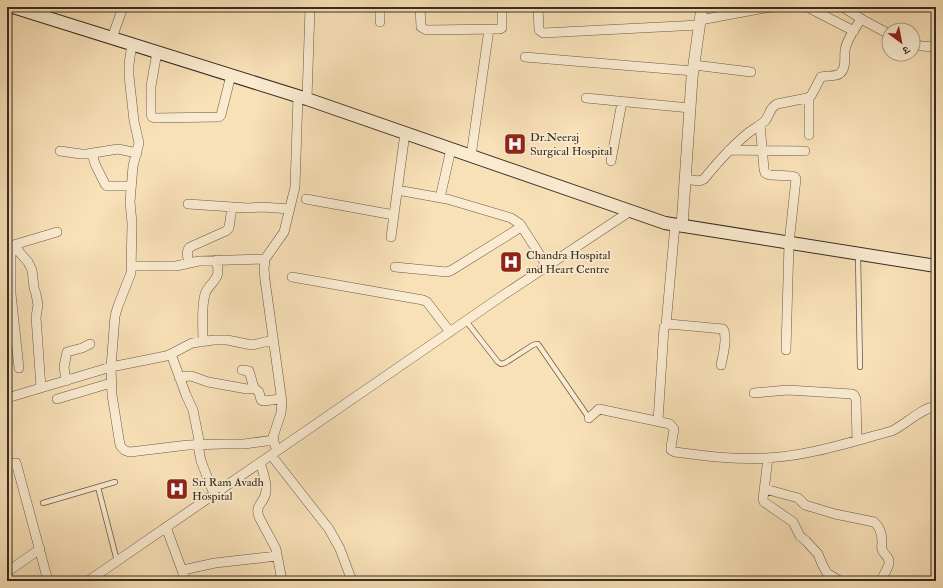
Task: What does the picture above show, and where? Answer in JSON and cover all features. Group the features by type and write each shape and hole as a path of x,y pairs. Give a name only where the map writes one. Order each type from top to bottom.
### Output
{"main road":[{"path":"13,7 302,97 629,212 665,223 936,266"}],"street":[{"path":"112,38 123,7"},
{"path":"310,7 295,187 284,232 265,259 264,269 282,399 282,408 274,434 274,453 328,529 340,549 352,581"},
{"path":"380,7 380,22"},
{"path":"420,7 421,27 426,30 500,29 502,28 502,7"},
{"path":"538,7 539,30 543,33 700,22 771,7"},
{"path":"658,422 664,327 666,324 685,180 693,68 702,7"},
{"path":"843,7 881,30"},
{"path":"811,9 854,31"},
{"path":"809,135 809,97 821,77 841,73 848,40 854,31 865,21"},
{"path":"471,156 489,29"},
{"path":"132,44 129,76 134,121 139,138 139,148 133,166 130,202 132,223 132,266 130,278 118,306 111,367 112,395 120,445 122,449 130,452 199,445 244,444 274,440"},
{"path":"921,46 936,47"},
{"path":"157,52 151,86 151,114 152,117 155,118 220,117 231,75"},
{"path":"525,57 751,72"},
{"path":"685,180 701,180 729,150 767,119 773,106 809,97"},
{"path":"586,98 690,108"},
{"path":"612,161 622,102"},
{"path":"760,125 764,169 767,174 792,176 796,179 789,243 786,350"},
{"path":"391,237 405,133"},
{"path":"60,151 81,154 118,149 137,153"},
{"path":"440,198 451,149"},
{"path":"729,150 805,150"},
{"path":"92,153 95,164 107,186 131,186"},
{"path":"397,190 447,199 511,218 521,227 547,266"},
{"path":"306,199 394,215"},
{"path":"188,204 290,209"},
{"path":"189,263 187,253 190,248 223,234 229,228 232,207"},
{"path":"88,581 466,321 629,212"},
{"path":"395,267 447,272 521,227"},
{"path":"11,246 57,232"},
{"path":"11,246 11,294 19,368"},
{"path":"11,246 28,262 32,270 38,305 36,317 41,388"},
{"path":"132,266 176,266 199,261 265,259"},
{"path":"203,342 205,295 217,276 217,260"},
{"path":"292,277 423,300 450,332"},
{"path":"666,324 724,329 725,336 722,365"},
{"path":"7,398 111,367 171,354 192,343 222,339 252,345 273,340"},
{"path":"66,381 64,367 67,353 90,344"},
{"path":"171,354 193,410 201,461 214,494"},
{"path":"242,370 249,371 254,388 259,392 261,400 282,399"},
{"path":"179,377 192,376 208,382 248,389 254,388"},
{"path":"57,399 112,383"},
{"path":"754,393 788,390 852,394 856,399 857,440"},
{"path":"589,418 599,409 670,424 674,429 671,450 675,452 707,456 768,458 821,450 892,431 933,406"},
{"path":"768,458 763,499 764,502 793,522 800,536 806,540 818,554 827,573 840,581"},
{"path":"7,465 16,463 48,581"},
{"path":"260,463 266,478 266,492 264,499 258,506 257,513 276,549 282,581"},
{"path":"764,489 798,498 805,505 835,514 874,522 880,530 883,552 888,558 889,562 881,581"},
{"path":"166,527 186,581"},
{"path":"7,572 40,549"},
{"path":"183,570 215,563 277,556"}],"lane":[{"path":"858,254 860,367"},
{"path":"466,321 501,364 533,345 538,344 589,418"},
{"path":"43,503 115,482"},
{"path":"98,487 117,561"}],"place":[{"name":"Dr.Neeraj Surgical Hospital","path":"515,144"},
{"name":"Chandra Hospital and Heart Centre","path":"511,262"},
{"name":"Sri Ram Avadh Hospital","path":"177,489"}]}
